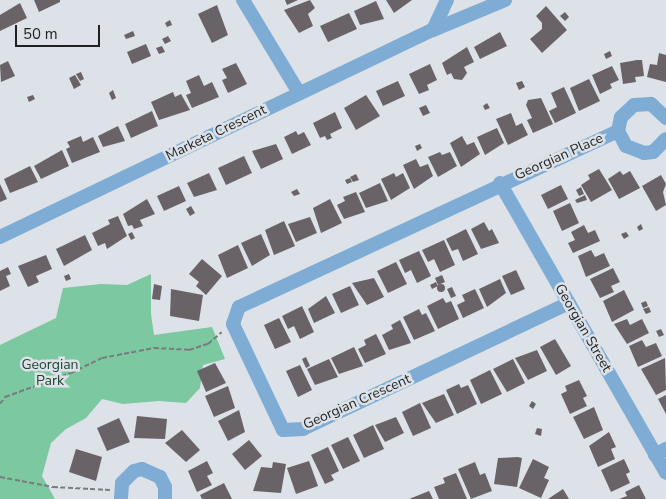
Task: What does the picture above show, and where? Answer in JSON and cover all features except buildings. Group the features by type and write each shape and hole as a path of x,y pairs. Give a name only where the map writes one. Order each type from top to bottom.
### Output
{"street":[{"path":"243,0 299,93"},
{"path":"433,30 447,0"},
{"name":"Marketa Crescent","path":"0,237 299,93 433,30 504,0"},
{"name":"Georgian Place","path":"666,118 651,104 634,105 621,117 618,131 626,146 644,154 653,152 666,139"},
{"name":"Georgian Place","path":"500,184 618,131"},
{"name":"Georgian Crescent","path":"500,184 239,307 232,324 283,430 303,429 569,303"},
{"name":"Georgian Street","path":"500,184 569,303 660,452 666,473"},
{"path":"120,495 127,476 146,470 160,477 166,487 165,499"}],"path":[{"path":"0,404 5,397 71,374 102,358 154,348 189,350 208,344 226,331"},
{"path":"0,477 53,487 120,495"}],"green space":[{"name":"Georgian Park","path":"151,274 151,314 154,335 212,327 225,359 203,365 200,388 186,403 159,401 123,404 102,399 86,418 66,429 51,443 42,476 55,499 0,499 0,345 56,318 63,288 101,284 127,285"}]}
